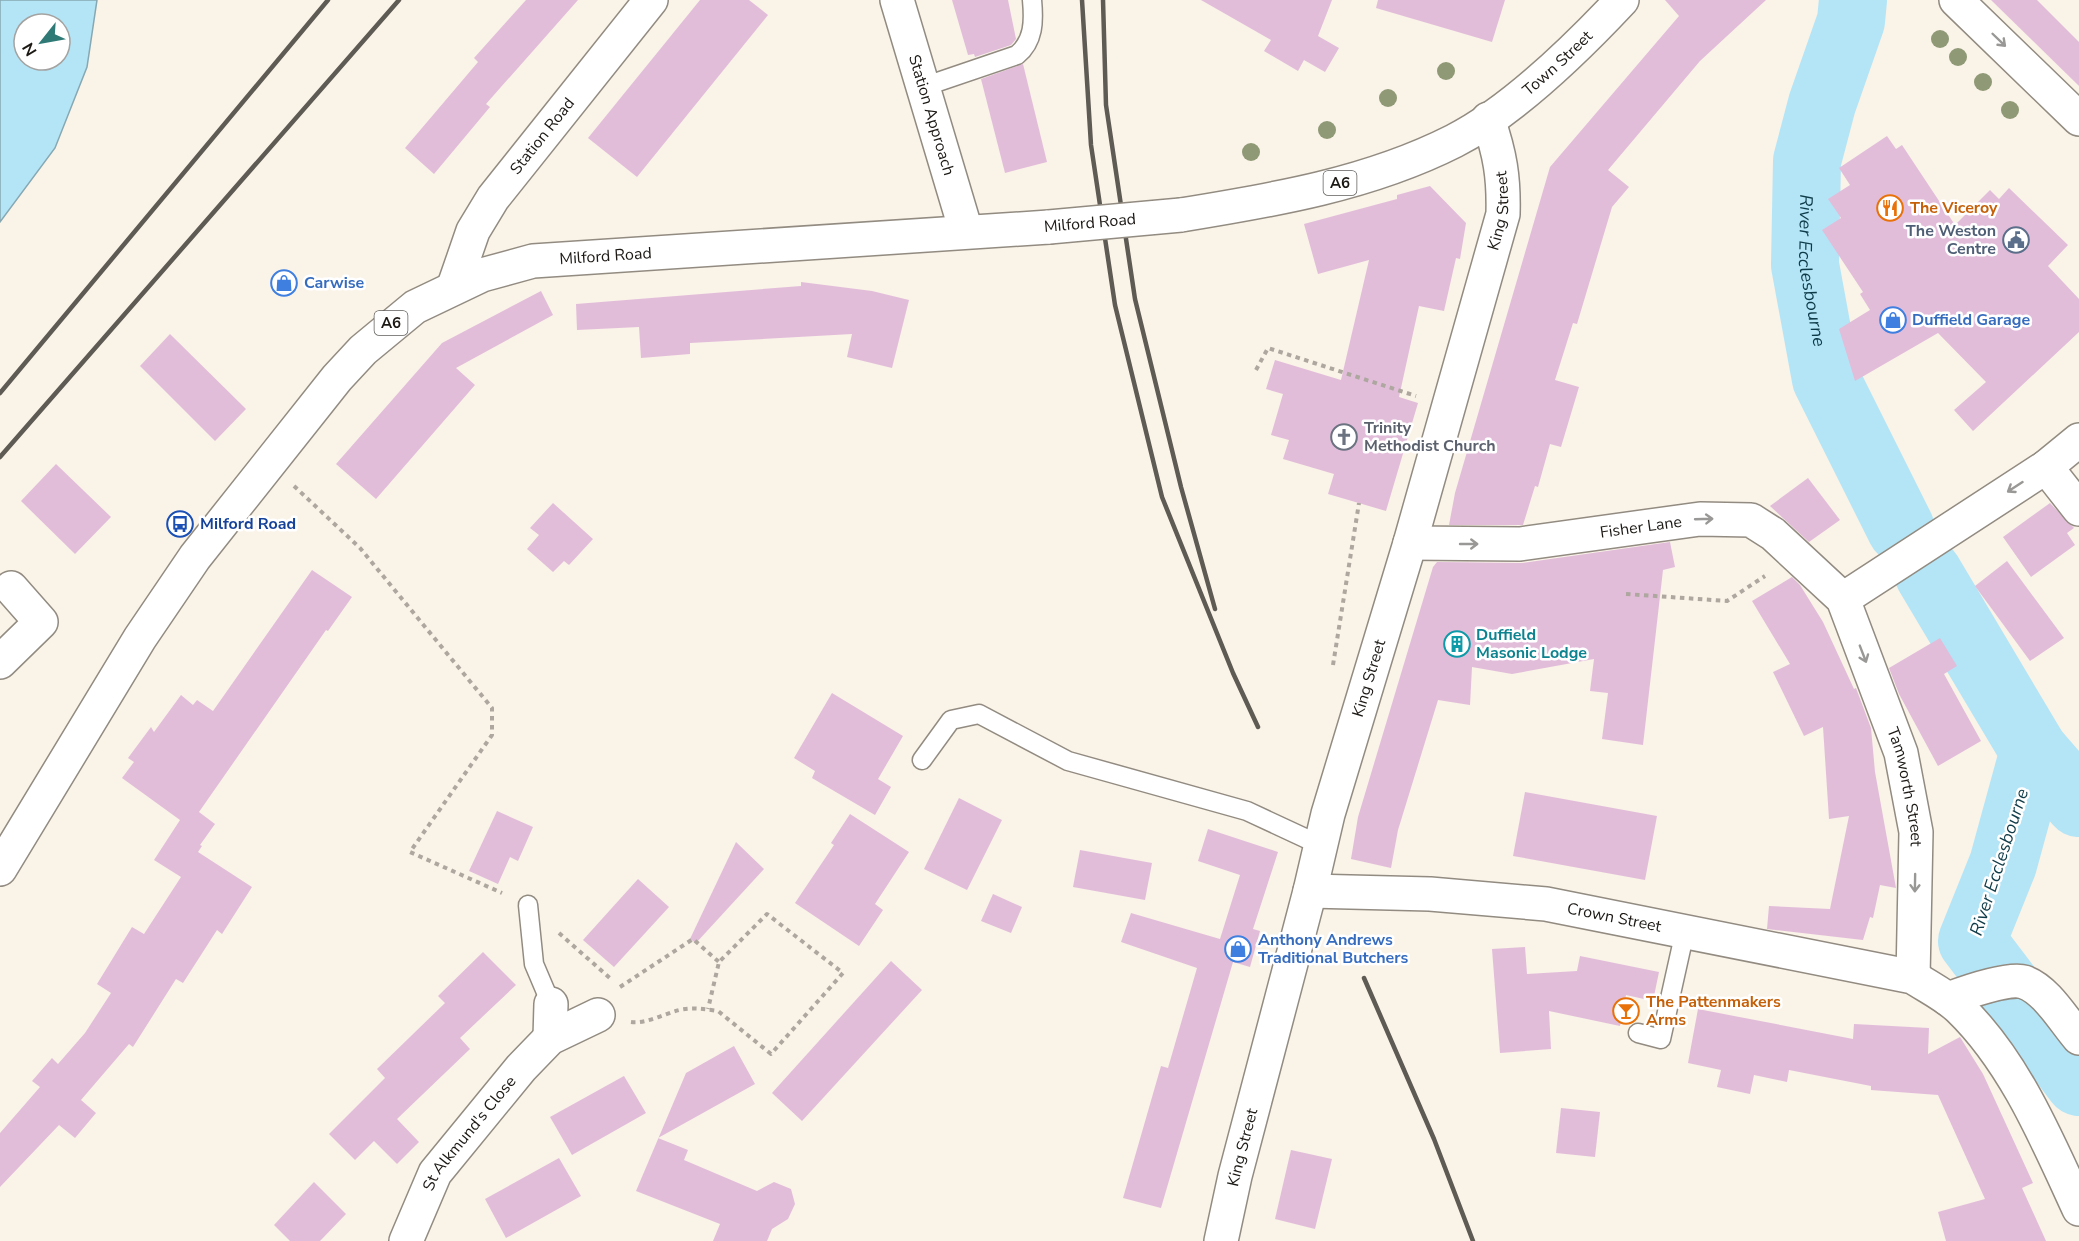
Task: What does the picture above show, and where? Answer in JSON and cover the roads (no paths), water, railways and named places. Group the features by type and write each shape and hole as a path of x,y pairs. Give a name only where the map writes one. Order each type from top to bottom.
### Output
{"main road":[{"name":"Station Road","path":"454,286 472,231 493,198 651,0"},
{"name":"Station Approach","path":"897,0 966,231"},
{"name":"Town Street","path":"1488,119 1555,66 1622,0"},
{"path":"1956,0 2079,118"},
{"name":"Milford Road","path":"0,869 140,638 195,558 337,378 363,350 415,306 454,286 513,266 554,258 1049,227 1181,215 1280,199 1362,178 1454,140 1488,119"},
{"name":"King Street","path":"1221,1241 1240,1153 1310,891 1320,845 1410,543 1503,214 1504,180 1500,153 1488,119"},
{"path":"1843,599 2046,467 2079,440"},
{"path":"2046,467 2079,509"},
{"name":"Fisher Lane","path":"1410,543 1520,544 1700,519 1738,519 1761,524 1831,585 1843,599"},
{"path":"0,662 41,622 12,588"},
{"name":"Tamworth Street","path":"1843,599 1901,753 1916,832 1913,977"},
{"name":"Crown Street","path":"1310,891 1430,894 1546,903 1913,977"},
{"path":"1913,977 1948,999 1979,1030 2021,1090 2079,1209"},
{"path":"1948,999 1986,986 2023,981 2039,990 2079,1038"},
{"path":"550,1038 551,1004"},
{"name":"St Alkmund's Close","path":"406,1241 435,1173 521,1068 550,1038 598,1015"}],"lane":[{"path":"923,87 1017,55 1027,46 1034,20 1032,0"},
{"path":"922,760 951,720 979,714 1068,761 1247,811 1320,845"},
{"path":"528,905 534,964 551,1004"},
{"path":"1638,1033 1660,1039 1685,932"}],"water":[{"path":"0,0 97,0 87,67 55,148 0,222"}],"waterway":[{"name":"River Ecclesbourne","path":"1853,0 1851,21 1822,104 1807,161 1805,265 1826,379 1901,529"},
{"name":"River Ecclesbourne","path":"1928,573 2034,751 2079,803"},
{"name":"River Ecclesbourne","path":"2034,751 2003,864 1972,941 2079,1082"}],"railway":[{"path":"0,393 328,0"},
{"path":"0,457 399,0"},
{"path":"1082,0 1091,145 1115,305 1162,497 1233,673 1258,727"},
{"path":"1103,0 1106,105 1135,299 1181,487 1215,609"},
{"path":"1364,978 1434,1139 1473,1241"}],"place":[{"name":"The Viceroy","path":"1890,208"},
{"name":"The Weston Centre","path":"2016,240"},
{"name":"Carwise","path":"284,283"},
{"name":"Duffield Garage","path":"1893,320"},
{"name":"Trinity Methodist Church","path":"1344,437"},
{"name":"Milford Road","path":"180,524"},
{"name":"Duffield Masonic Lodge","path":"1457,644"},
{"name":"Anthony Andrews Traditional Butchers","path":"1238,949"},
{"name":"The Pattenmakers Arms","path":"1626,1011"}]}
